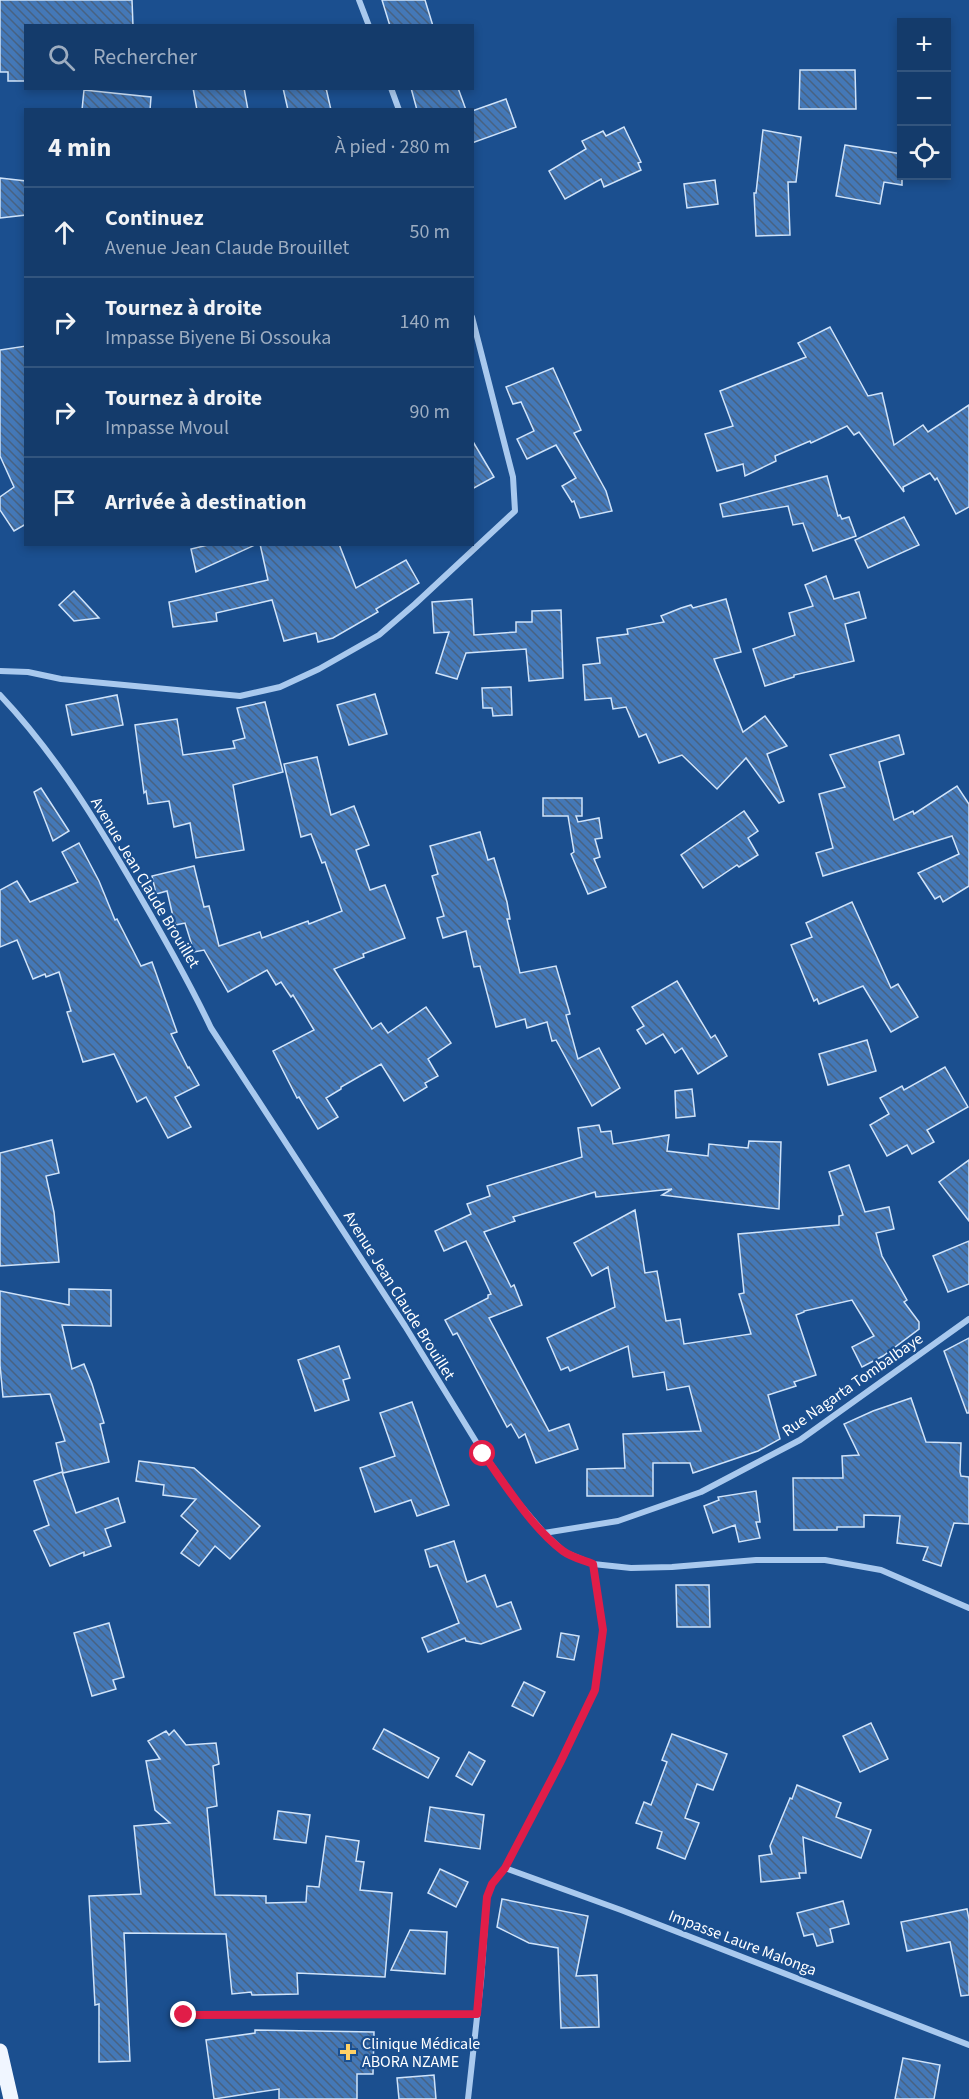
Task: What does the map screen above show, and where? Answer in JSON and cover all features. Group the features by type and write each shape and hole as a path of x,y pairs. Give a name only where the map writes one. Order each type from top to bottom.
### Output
{"main road":[{"path":"0,2051 11,2099"}],"street":[{"path":"359,0 368,24"},
{"path":"392,90 398,108"},
{"path":"0,671 28,672 61,679 240,696 280,687 319,669 379,635 515,511 513,477 474,325"},
{"name":"Avenue Jean Claude Brouillet","path":"0,695 27,723 86,806 188,980 211,1028 405,1326 483,1454 515,1499 564,1552 593,1564 631,1568 756,1560 825,1560 881,1570 969,1608"},
{"name":"Rue Nagarta Tombalbaye","path":"544,1533 618,1521 701,1492 800,1440 969,1319"},
{"path":"468,2099 487,1897 492,1884 505,1868 560,1763 595,1690 603,1630 593,1564"},
{"name":"Impasse Laure Malonga","path":"505,1868 621,1910 969,2045"},
{"path":"184,2015 477,2014"}],"building":[{"path":"0,0 132,0 133,24 24,24 24,81 8,81 8,72 0,72"},
{"path":"382,0 425,0 432,24 389,24"},
{"path":"800,70 855,70 856,109 799,109"},
{"path":"84,90 151,97 150,108 82,108"},
{"path":"193,90 244,90 248,108 197,108"},
{"path":"283,90 326,90 331,108 288,108"},
{"path":"412,90 459,90 465,108 416,108"},
{"path":"506,99 516,127 474,142 474,110"},
{"path":"624,127 641,162 638,163 641,170 604,187 601,179 565,199 549,171 586,149 582,141 603,131 606,136"},
{"path":"763,130 801,137 796,182 788,182 790,235 756,236 754,193 756,193"},
{"path":"845,145 897,153 897,180 902,180 902,185 884,182 880,204 836,196"},
{"path":"0,178 24,181 24,215 0,218"},
{"path":"715,180 718,204 687,208 684,184"},
{"path":"830,327 868,396 882,393 894,445 923,425 928,432 969,405 969,507 956,514 937,478 935,480 930,473 903,487 904,492 859,432 854,435 847,426 811,443 810,441 775,456 776,461 745,476 743,464 717,471 705,434 733,426 720,391 806,357 798,343"},
{"path":"24,346 24,525 14,531 0,510 0,497 14,487 0,456 0,350"},
{"path":"553,368 581,430 574,433 606,491 612,511 580,518 574,501 572,502 562,486 576,478 556,445 527,459 517,439 534,431 521,402 513,404 506,387"},
{"path":"474,443 494,477 474,488"},
{"path":"827,476 838,516 840,515 842,519 849,517 856,536 813,551 803,523 793,525 788,506 723,517 720,504"},
{"path":"904,517 919,545 868,568 855,540"},
{"path":"204,546 253,546 196,572 191,549"},
{"path":"260,546 340,546 356,588 406,560 419,583 376,609 378,612 333,638 318,642 316,633 284,641 272,600 216,613 217,621 173,627 169,602 268,580"},
{"path":"826,576 834,599 859,592 866,618 845,624 854,661 794,675 794,677 765,686 753,649 795,635 789,613 813,606 805,585"},
{"path":"74,591 99,618 74,621 59,605"},
{"path":"472,599 474,635 516,632 516,622 532,622 532,611 561,610 563,678 529,681 526,649 466,653 457,679 436,673 449,632 434,633 432,602"},
{"path":"726,599 741,652 714,659 743,732 765,716 787,746 767,754 784,801 779,803 746,758 717,789 682,755 659,763 646,734 639,737 626,707 613,709 611,698 585,700 583,665 600,663 597,638 628,634 627,629 664,622 661,616 681,608 691,605 693,608"},
{"path":"511,687 512,715 493,716 492,708 483,708 482,688"},
{"path":"375,694 387,734 349,745 337,705"},
{"path":"117,695 123,725 72,735 66,705"},
{"path":"265,702 283,772 233,785 244,850 196,858 190,823 174,827 169,801 148,804 146,791 144,793 135,725 177,719 183,755 235,748 233,741 245,738 237,708"},
{"path":"899,735 904,754 879,762 894,820 913,811 914,814 957,786 969,804 969,886 943,902 940,896 935,899 918,873 959,854 952,836 823,876 816,853 833,848 819,794 845,787 830,755"},
{"path":"317,757 331,815 354,806 369,845 356,850 370,890 385,885 405,938 363,954 364,957 334,969 372,1029 381,1023 388,1033 426,1007 451,1043 428,1059 438,1076 425,1083 427,1087 404,1101 381,1064 326,1098 338,1117 318,1129 299,1097 297,1098 273,1051 314,1030 293,995 291,997 281,982 276,985 267,970 228,992 204,950 194,952 185,923 175,925 167,891 156,894 152,876 194,866 204,907 209,906 219,946 260,932 262,938 342,911 325,862 322,863 311,834 301,837 284,764"},
{"path":"41,788 69,831 53,841 34,792"},
{"path":"543,798 582,798 582,816 576,816 578,822 599,818 602,838 595,839 600,857 594,859 606,887 588,894 571,854 574,852 568,816 543,816"},
{"path":"744,811 758,831 748,838 758,855 739,867 737,865 703,888 681,855"},
{"path":"480,832 488,860 494,858 507,902 510,919 507,919 520,973 556,966 570,1014 566,1015 578,1059 599,1048 620,1088 592,1106 556,1040 552,1041 547,1022 527,1028 525,1019 496,1027 480,966 474,967 466,931 443,938 437,918 444,916 432,876 438,874 430,846"},
{"path":"79,843 99,881 115,920 117,919 141,966 152,962 177,1032 171,1034 199,1085 175,1097 191,1127 168,1138 146,1097 137,1102 114,1054 83,1062 67,1012 71,1011 59,972 33,979 17,940 0,947 0,890 17,881 30,902 78,882 62,852"},
{"path":"852,902 891,988 898,984 918,1017 891,1032 863,986 819,1004 817,999 814,1001 791,945 812,937 806,923"},
{"path":"677,981 711,1038 715,1035 727,1056 698,1074 682,1048 675,1053 663,1034 646,1044 637,1030 644,1026 632,1007"},
{"path":"867,1040 876,1071 828,1085 819,1054"},
{"path":"945,1067 968,1107 927,1130 934,1142 912,1154 907,1145 887,1156 870,1125 889,1114 880,1098 902,1086 904,1090"},
{"path":"692,1089 695,1116 676,1118 675,1091"},
{"path":"599,1125 601,1132 611,1131 613,1144 669,1135 667,1151 708,1156 709,1144 748,1148 749,1141 781,1142 779,1209 662,1195 672,1189 596,1197 595,1192 513,1217 515,1221 484,1232 511,1287 514,1285 522,1305 489,1318 549,1431 569,1424 578,1449 536,1463 525,1434 519,1438 511,1424 507,1427 457,1333 453,1335 445,1320 488,1298 491,1294 466,1241 444,1251 435,1231 471,1214 467,1204 490,1196 487,1186 582,1157 578,1128"},
{"path":"52,1140 59,1173 46,1176 54,1212 59,1262 0,1266 0,1153"},
{"path":"969,1160 969,1221 939,1182"},
{"path":"849,1165 865,1212 889,1207 894,1229 876,1233 882,1256 907,1300 904,1302 919,1322 919,1329 883,1356 862,1367 852,1347 874,1336 852,1300 796,1315 816,1375 794,1382 796,1386 768,1395 780,1439 758,1451 693,1473 690,1463 653,1463 653,1496 587,1496 587,1469 625,1468 623,1434 701,1431 689,1386 667,1390 664,1372 633,1377 628,1346 570,1371 568,1367 561,1370 547,1338 615,1307 608,1267 592,1276 574,1243 635,1210 645,1273 657,1271 666,1321 680,1319 684,1344 751,1334 739,1294 744,1293 738,1234 839,1225 839,1216 843,1215 829,1172"},
{"path":"969,1241 969,1284 948,1292 933,1256"},
{"path":"69,1289 111,1290 111,1326 62,1325 72,1369 84,1364 92,1384 104,1423 100,1424 109,1462 63,1473 56,1443 65,1441 50,1394 3,1397 0,1365 0,1291 69,1305"},
{"path":"969,1338 969,1413 967,1413 944,1351"},
{"path":"339,1346 350,1378 343,1380 349,1400 315,1411 298,1360"},
{"path":"911,1398 926,1442 961,1443 960,1472 961,1476 969,1477 969,1524 954,1523 941,1566 923,1560 928,1547 897,1543 900,1516 864,1515 864,1527 837,1527 837,1530 794,1530 793,1478 843,1478 842,1456 859,1455 844,1424"},
{"path":"412,1402 449,1505 417,1516 411,1500 375,1512 360,1468 395,1456 380,1413"},
{"path":"139,1461 194,1468 260,1526 230,1559 215,1546 199,1566 181,1553 198,1531 181,1516 196,1499 163,1495 164,1485 136,1481"},
{"path":"62,1472 76,1513 118,1498 125,1522 105,1529 111,1546 84,1556 84,1552 50,1566 34,1531 49,1525 34,1481"},
{"path":"756,1491 760,1522 756,1522 760,1538 739,1542 735,1525 713,1533 704,1506 719,1500 718,1497"},
{"path":"454,1541 467,1582 485,1575 497,1607 511,1602 521,1629 481,1644 466,1641 465,1638 428,1652 422,1638 459,1623 437,1565 430,1567 425,1550"},
{"path":"676,1585 709,1585 710,1627 677,1627"},
{"path":"109,1623 124,1677 113,1680 116,1689 92,1696 74,1633"},
{"path":"561,1633 579,1636 574,1660 557,1657"},
{"path":"524,1682 545,1692 533,1716 512,1706"},
{"path":"871,1723 888,1759 860,1772 843,1736"},
{"path":"384,1729 439,1758 428,1778 373,1749"},
{"path":"174,1730 186,1745 216,1743 219,1764 213,1766 217,1806 207,1808 215,1895 266,1896 266,1903 306,1902 307,1886 319,1887 326,1836 359,1841 356,1861 364,1862 360,1890 392,1893 385,1977 297,1973 298,1994 252,1995 251,1992 232,1994 226,1934 124,1933 130,2061 99,2062 99,2004 95,2005 89,1896 141,1894 134,1826 170,1823 155,1810 146,1761 160,1759 148,1741 166,1731 169,1735"},
{"path":"672,1734 727,1754 713,1790 697,1784 685,1818 699,1823 685,1859 657,1848 662,1832 636,1823 644,1802 651,1805 667,1762 662,1760"},
{"path":"469,1752 485,1761 472,1785 456,1776"},
{"path":"797,1785 841,1803 836,1817 871,1830 861,1858 803,1837 806,1873 799,1873 800,1878 761,1882 759,1856 772,1854 770,1846"},
{"path":"430,1807 484,1815 480,1849 425,1841"},
{"path":"278,1811 310,1815 306,1843 274,1839"},
{"path":"440,1869 468,1882 456,1907 428,1893"},
{"path":"502,1899 588,1916 576,1976 597,1975 599,2027 561,2028 558,1948 529,1943 497,1927"},
{"path":"843,1901 849,1924 830,1929 833,1942 817,1946 813,1934 804,1936 797,1913"},
{"path":"967,1909 969,1995 961,1996 950,1942 907,1951 901,1922"},
{"path":"410,1930 447,1932 445,1974 391,1970"},
{"path":"255,2030 374,2032 373,2074 357,2074 357,2099 279,2099 279,2089 214,2099 206,2040 255,2033"},
{"path":"903,2058 940,2065 934,2099 895,2099"},
{"path":"434,2075 436,2099 399,2099 397,2078"}],"place":[{"name":"Clinique Médicale ABORA NZAME","path":"348,2052"}],"route":[{"path":"184,2015 477,2014 487,1897 492,1884 505,1868 560,1763 595,1690 603,1630 593,1564 564,1552 544,1533 515,1499 483,1454"}]}
